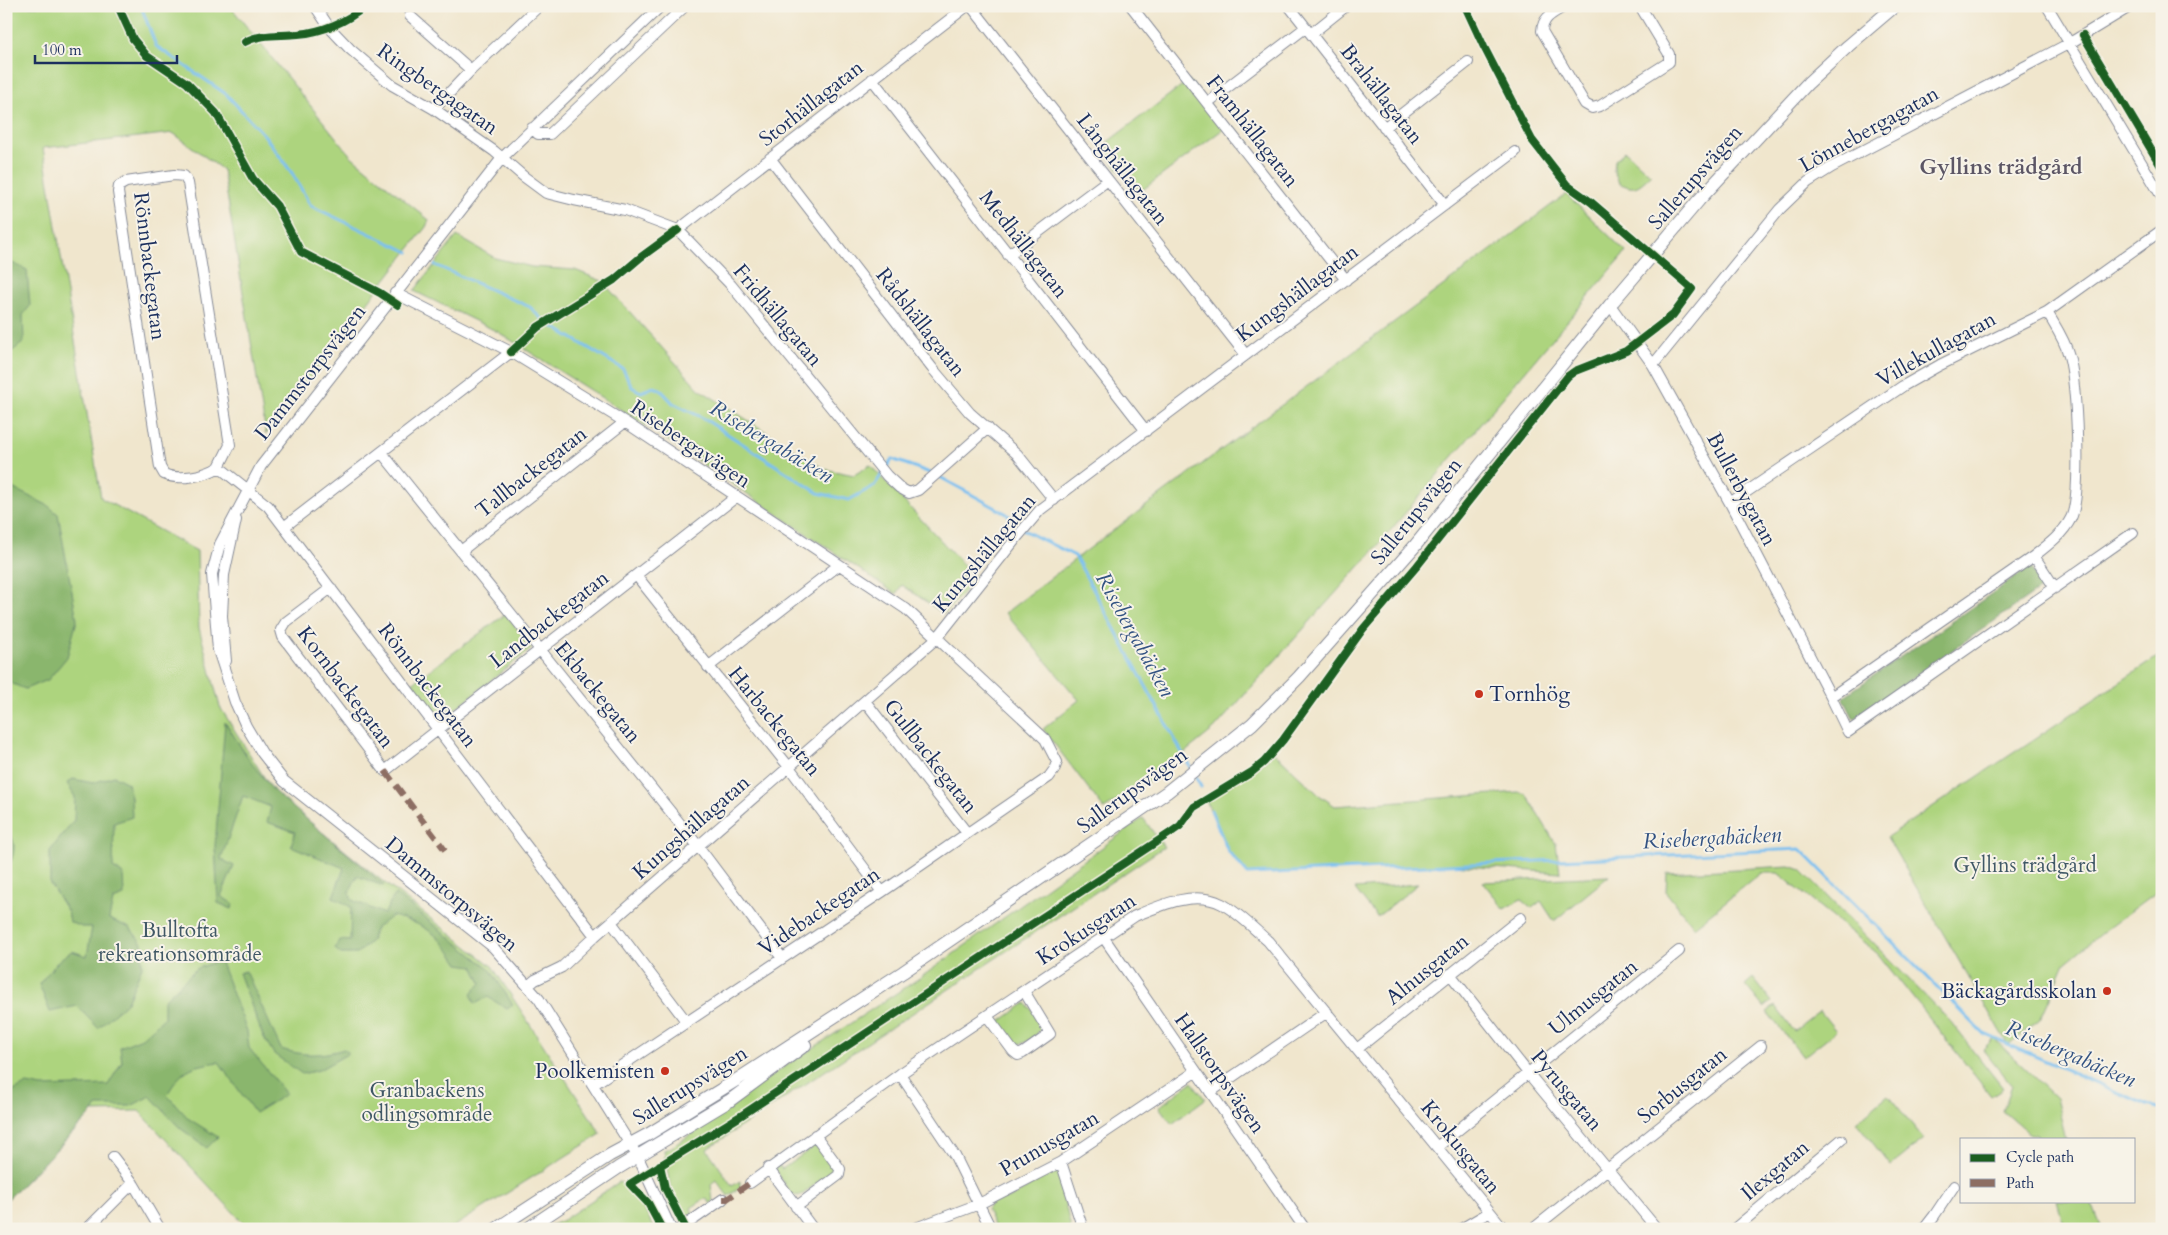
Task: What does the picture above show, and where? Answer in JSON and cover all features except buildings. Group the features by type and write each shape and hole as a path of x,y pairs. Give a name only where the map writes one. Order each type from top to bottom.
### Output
{"main road":[{"name":"Sallerupsvägen","path":"496,1229 610,1155 631,1145 735,1081 904,972 1168,792 1252,724 1299,677 1414,546 1610,305 1699,200 1769,123 1848,46 1895,6"},
{"name":"Sallerupsvägen","path":"527,1229 729,1101 904,972"}],"street":[{"name":"Ringbergagatan","path":"315,6 329,27 350,49 392,85 434,109 502,158"},
{"path":"434,109 471,70 539,6"},
{"name":"Dammstorpsvägen","path":"661,6 502,158 394,293 261,466 240,504 224,575 222,616 227,677 235,702 246,726 262,753 284,781 493,947 528,986 539,999 631,1145 671,1229"},
{"path":"532,128 538,134 550,134 685,6"},
{"name":"Storhällagatan","path":"678,230 967,6"},
{"name":"Långhällagatan","path":"971,6 1246,355"},
{"name":"Framhällagatan","path":"1132,6 1346,280"},
{"name":"Brahällagatan","path":"1289,6 1445,205"},
{"path":"1207,103 1346,6"},
{"path":"1565,6 1546,17 1542,31 1586,104 1592,108 1600,106 1669,62 1668,54 1640,6"},
{"path":"2047,6 2162,197"},
{"name":"Lönnebergagatan","path":"1653,365 1780,209 1808,182 1832,167 2070,43 2131,6"},
{"path":"410,16 471,70"},
{"path":"1384,128 1468,62"},
{"name":"Medhällagatan","path":"872,79 1146,431"},
{"name":"Kungshällagatan","path":"528,986 562,967 595,936 938,637 1032,519 1054,500 1515,152"},
{"name":"Fridhällagatan","path":"502,158 546,193 625,210 678,230 731,285 887,476 900,488 909,493 918,490 988,428"},
{"name":"Rådshällagatan","path":"770,158 932,368 970,413 1016,454 1054,500"},
{"name":"Rönnbackegatan","path":"174,174 184,176 188,183 230,445 219,467 211,472 173,478 164,474 160,467 118,192 119,186 126,182 174,174"},
{"path":"1008,254 1108,180"},
{"name":"Villekullagatan","path":"1730,503 1903,386 1940,365 2047,312 2162,230"},
{"name":"Risebergavägen","path":"394,293 511,352 625,422 906,609 1045,739 1057,762"},
{"name":"Bullerbygatan","path":"1610,305 1653,365 1730,503 1848,732 2134,533"},
{"path":"1831,697 2034,556 2062,530 2071,518 2076,498 2078,471 2075,405 2070,357 2064,341 2047,312"},
{"path":"284,527 511,352"},
{"name":"Tallbackegatan","path":"461,551 625,422"},
{"name":"Ekbackegatan","path":"382,453 698,846 782,958"},
{"name":"Rönnbackegatan","path":"219,467 268,506 595,936"},
{"name":"Landbackegatan","path":"385,771 736,497"},
{"path":"2034,556 2055,588"},
{"path":"708,667 839,566"},
{"name":"Harbackegatan","path":"636,575 789,768 882,892"},
{"name":"Kornbackegatan","path":"331,588 286,622 281,630 283,637 385,771"},
{"name":"Gullbackegatan","path":"865,701 967,833"},
{"name":"Videbackegatan","path":"594,1084 882,892 1049,776 1057,762"},
{"name":"Krokusgatan","path":"750,1183 768,1168 900,1074 1135,916 1175,902 1190,899 1210,900 1222,904 1268,941 1504,1229"},
{"name":"Alnusgatan","path":"1357,1049 1521,918"},
{"path":"612,922 686,1021"},
{"name":"Hallstorpsvägen","path":"1104,938 1304,1229"},
{"name":"Ulmusgatan","path":"1437,1146 1679,951"},
{"name":"Pyrusgatan","path":"1450,974 1528,1073 1657,1229"},
{"path":"987,1016 1013,1051 1018,1054 1023,1053 1050,1034 1024,991"},
{"path":"1210,1092 1327,1012"},
{"name":"Sorbusgatan","path":"1533,1229 1761,1046"},
{"name":"Prunusgatan","path":"913,1229 979,1204 1061,1162 1196,1072"},
{"path":"900,1074 955,1156 991,1229"},
{"path":"796,1207 839,1176 840,1169 815,1135"},
{"name":"Ilexgatan","path":"1734,1229 1841,1140"},
{"path":"113,1157 133,1184 160,1229"},
{"path":"1061,1162 1083,1229"},
{"path":"768,1168 812,1229"},
{"path":"87,1229 133,1184"},
{"path":"1924,1229 1954,1186"},
{"path":"680,1229 722,1199"},
{"path":"1461,1229 1490,1212"}],"green space":[{"name":"Bulltofta rekreationsområde","path":"6,6 230,6 351,156 429,220 426,227 266,434 223,170 173,133 43,148 101,498 197,551 199,628 220,707 274,793 381,880 492,966 601,1134 450,1229 249,1229 139,1111 93,1112 6,1201"},
{"path":"1189,80 1226,127 1137,194 1101,147"},
{"path":"1625,151 1651,175 1636,187 1629,187 1619,183 1614,171 1615,160"},
{"path":"1566,194 1626,252 1374,550 1214,729 1153,778 1104,809 1043,729 1079,700 1005,613 1144,507"},
{"path":"457,236 495,258 532,267 575,270 602,281 699,389 824,469 854,475 870,465 976,578 944,614 902,585 896,594 648,427 498,332 414,291"},
{"path":"6,260 27,270 30,306 23,315 24,342 6,356"},
{"path":"6,485 47,505 58,514 77,620 67,657 48,680 25,689 6,681"},
{"path":"2030,567 2043,587 1854,719 1843,697"},
{"path":"506,614 532,648 440,721 411,684"},
{"name":"Gyllins trädgård","path":"2162,654 2162,888 2065,963 2041,1018 2008,1045 1887,837"},
{"path":"225,722 252,764 275,792 384,885 357,876 349,893 352,900 384,914 395,894 490,969 513,1005 507,1009 488,997 475,1004 471,994 481,983 473,966 459,964 445,945 431,932 404,919 392,916 376,928 371,941 357,954 341,954 335,949 339,940 350,941 351,907 333,897 344,868 291,846 295,832 267,822 271,807 243,796 221,859 234,866 221,896 233,904 232,909 218,903 215,846"},
{"path":"1273,751 1319,795 1335,806 1519,792 1526,794 1556,844 1560,873 1453,865 1248,874 1228,851 1206,800 1264,762"},
{"path":"114,776 128,783 132,817 114,823 113,868 123,874 124,896 113,900 109,919 130,928 142,943 142,967 127,1002 98,1028 77,1006 50,1012 39,984 60,959 72,951 87,956 92,927 82,927 70,922 68,912 50,884 50,851 74,820 75,797 67,783 73,779 93,783"},
{"path":"1143,818 1164,847 707,1149 732,1186 740,1181 740,1188 728,1196 716,1180 711,1184 713,1202 711,1204 706,1198 691,1208 694,1215 687,1215 673,1193 664,1150 720,1116 730,1106 775,1073 924,975"},
{"path":"6,830 12,838 14,846 10,864 6,863"},
{"path":"1790,866 1801,870 1950,1021 2003,1088 1991,1096 1878,954 1778,873 1761,873 1694,927 1666,892 1667,873"},
{"path":"1609,876 1554,921 1541,901 1532,908 1521,899 1504,909 1483,882"},
{"path":"1418,884 1377,917 1355,889"},
{"path":"220,960 247,1031 249,1048 286,1094 255,1113 219,1062 194,1067 177,1079 167,1095 189,1119 218,1137 207,1148 180,1128 150,1096 131,1106 97,1106 6,1201 6,1095 27,1084 42,1087 108,1085 122,1062 120,1047 142,1038 164,1018 164,1000 196,969"},
{"path":"246,971 281,1049 313,1054 344,1049 349,1053 319,1070 302,1074 274,1054 263,1036 239,973"},
{"path":"1753,978 1772,1002 1764,1008 1745,985"},
{"path":"1026,1003 1038,1018 1040,1023 1039,1031 1027,1042 1013,1044 998,1023"},
{"path":"1775,1006 1794,1031 1820,1011 1836,1031 1803,1057 1767,1012"},
{"path":"1994,1039 2056,1098 2066,1138 2038,1138 2037,1134 2030,1134 2003,1111 2012,1086 1983,1050"},
{"path":"1192,1082 1205,1099 1172,1124 1159,1107"},
{"path":"1888,1095 1924,1139 1891,1166 1856,1122"},
{"path":"813,1140 833,1165 832,1171 803,1194 798,1196 791,1194 775,1169 778,1164 782,1169 812,1148 808,1142"},
{"path":"1057,1169 1071,1229 996,1229 987,1210 991,1203 1005,1194 1008,1199 1037,1182 1035,1178"},
{"path":"619,1182 631,1186 655,1229 543,1229 563,1220"},
{"path":"2057,1202 2091,1202 2102,1229 2065,1229"}],"waterway":[{"path":"141,6 156,46 226,94 265,136 292,173 311,206 409,252"},
{"name":"Risebergabäcken","path":"435,265 530,307 544,321 623,369 632,387 641,392 653,387 660,389 673,403 703,418 818,493 849,500 874,486 892,459 933,474"},
{"name":"Risebergabäcken","path":"938,476 1007,514 1025,531 1075,556 1191,769"},
{"name":"Risebergabäcken","path":"1194,774 1201,787"},
{"name":"Risebergabäcken","path":"1211,810 1228,851 1248,874 1800,849 1984,1034 2147,1105 2162,1109"}],"marked path":[{"path":"385,771 445,850"},
{"path":"723,1199 727,1199 750,1183"}],"cycle path":[{"path":"118,6 133,39 147,56 187,83 216,113 253,179 277,206 301,252 380,293 398,305"},
{"path":"245,42 264,36 307,33 325,28 350,17 365,6"},
{"path":"662,1229 648,1203 630,1184 739,1117 1170,833 1180,826 1194,807 1252,772 1264,762 1283,740 1363,629 1417,566 1568,376 1575,371 1626,351 1673,315 1692,289 1591,202 1567,185 1532,140 1465,6"},
{"path":"2083,35 2162,168"},
{"path":"511,352 538,327 614,280 641,257 678,230"},
{"path":"660,1165 665,1188 686,1229"}],"place":[{"name":"Tornhög","path":"1479,694"},
{"name":"Bäckagårdsskolan","path":"2107,991"},
{"name":"Poolkemisten","path":"665,1071"}],"district":[{"name":"Gyllins trädgård","path":"2001,166"}],"park label":[{"name":"Granbackens odlingsområde","path":"427,1102"}]}
